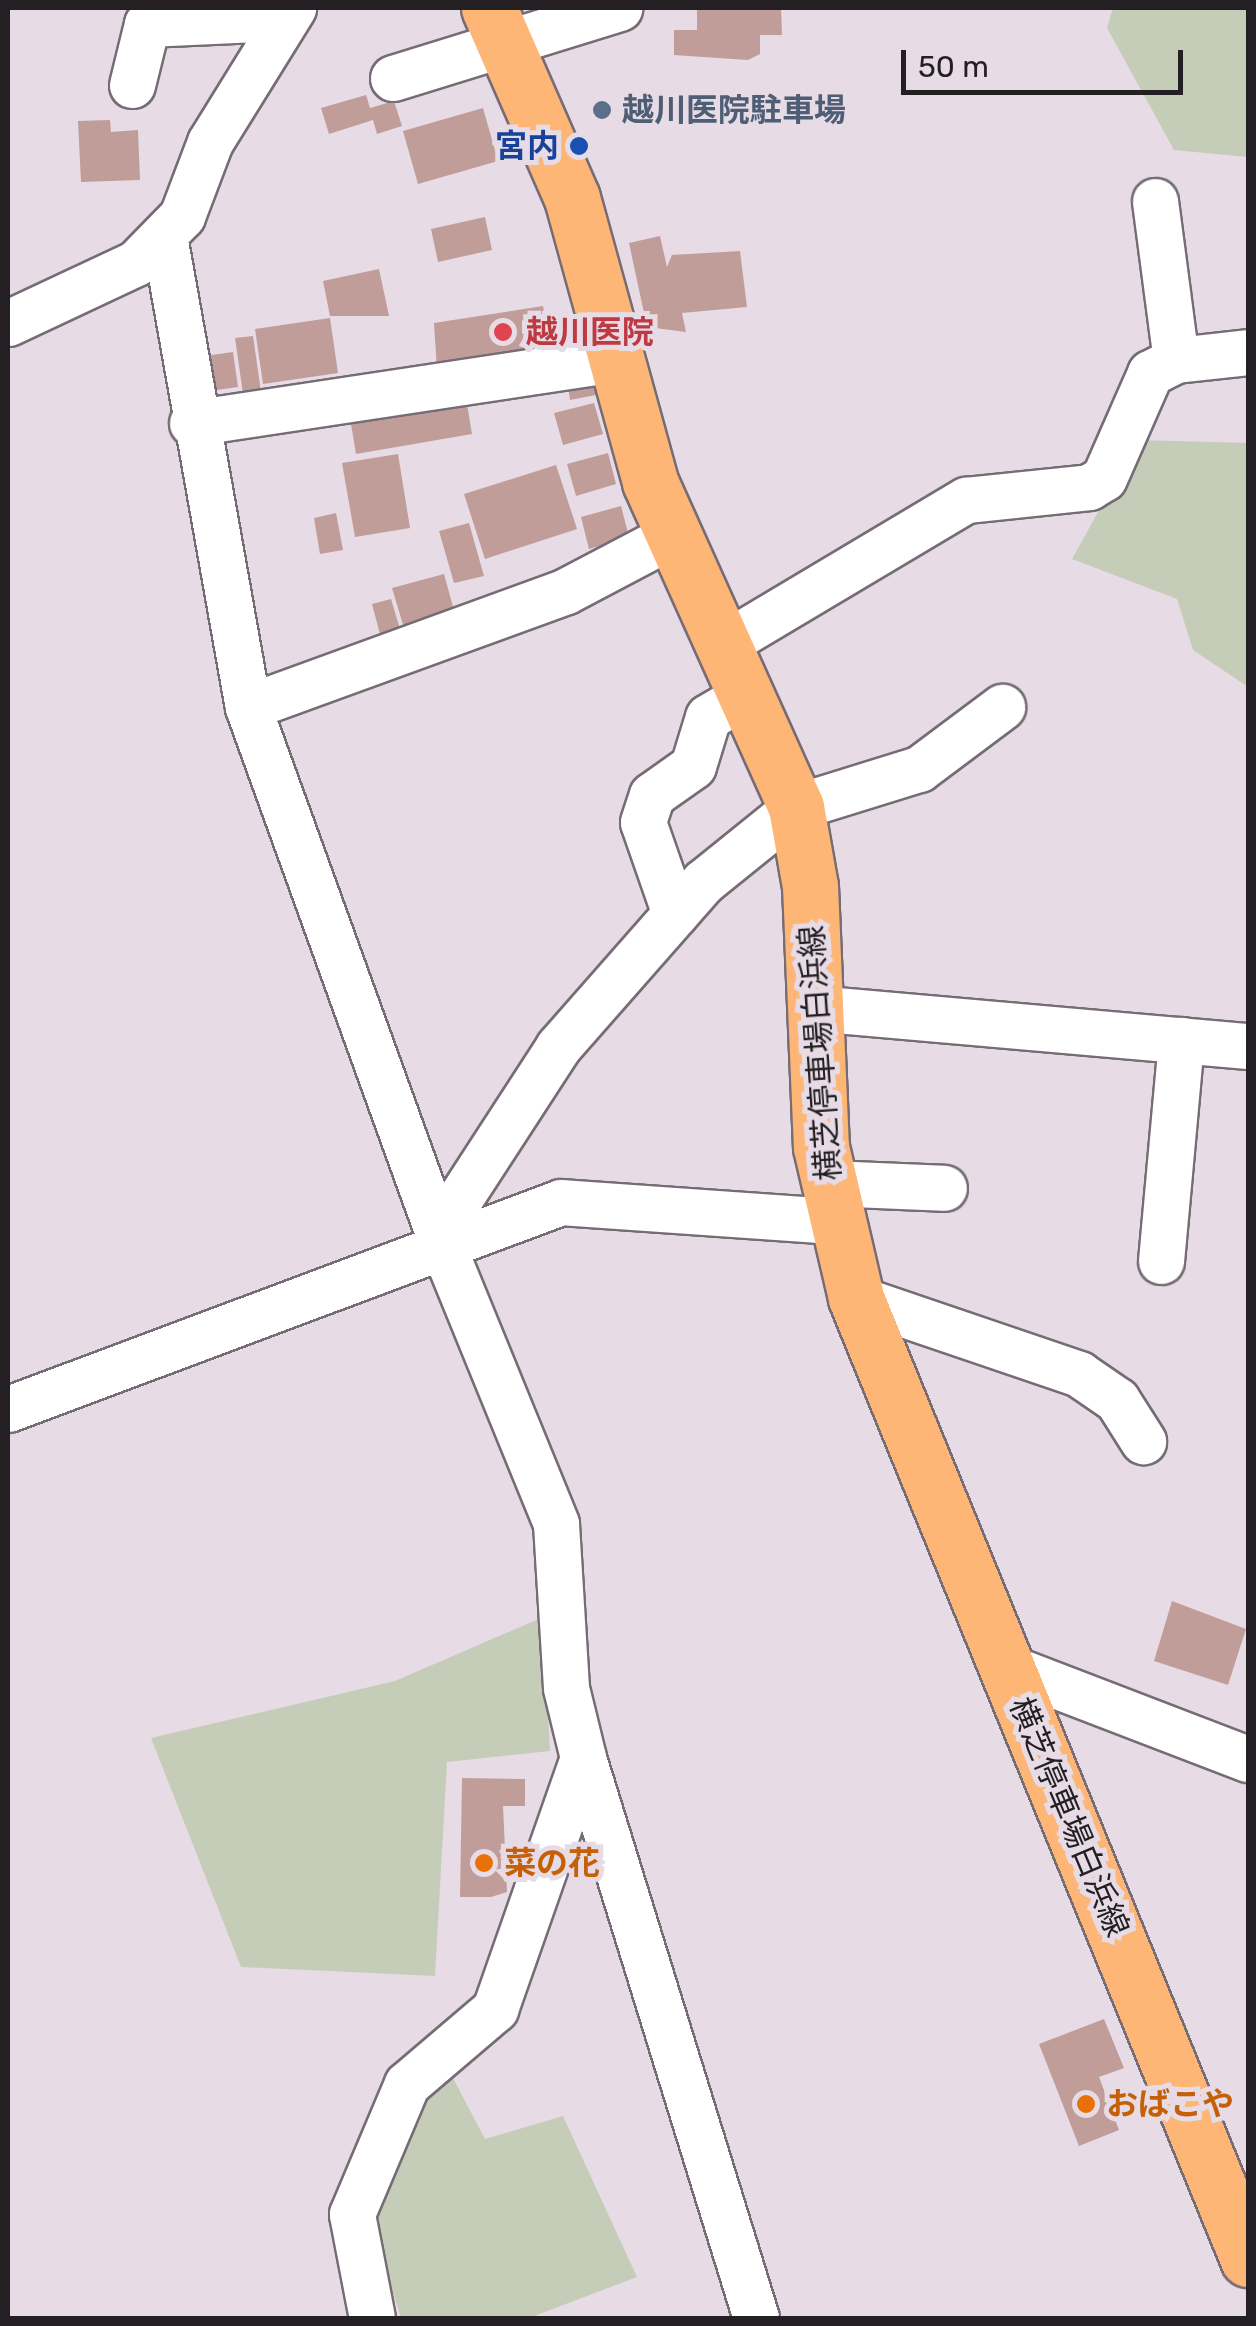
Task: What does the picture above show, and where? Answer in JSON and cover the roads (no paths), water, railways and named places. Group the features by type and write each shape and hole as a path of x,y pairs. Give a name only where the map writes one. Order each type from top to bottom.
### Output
{"main road":[{"name":"横芝停車場白浜線","path":"496,26 572,198 616,359 672,535 749,694 796,807 810,886 813,1008 830,1202 856,1298 1248,2258"}],"street":[{"path":"394,78 496,26 619,8"},
{"path":"132,85 147,24 286,13"},
{"path":"8,323 136,264 164,236 286,13"},
{"path":"1155,201 1178,324 1176,360"},
{"path":"164,236 192,423 248,707 440,1238 556,1524 566,1688 582,1758 756,2318"},
{"path":"724,644 966,500 1104,478 1134,396 1176,360 1248,352"},
{"path":"192,423 616,359"},
{"path":"248,707 566,591 672,535"},
{"path":"675,914 643,822 652,795 693,766 708,717 749,694"},
{"path":"440,1238 558,1047 675,914 796,807 919,769 1002,707"},
{"path":"813,1008 1248,1046"},
{"path":"1161,1260 1181,1040"},
{"path":"8,1410 440,1238 561,1202 830,1202 944,1188"},
{"path":"856,1298 1078,1374 1117,1400 1143,1440"},
{"path":"1008,1667 1248,1759"},
{"path":"372,2318 352,2214 408,2084 495,2009 582,1758"}],"place":[{"name":"越川医院駐車場","path":"602,110"},
{"name":"宮内","path":"579,146"},
{"name":"越川医院","path":"503,332"},
{"name":"菜の花","path":"484,1863"},
{"name":"おばこや","path":"1086,2104"}]}
